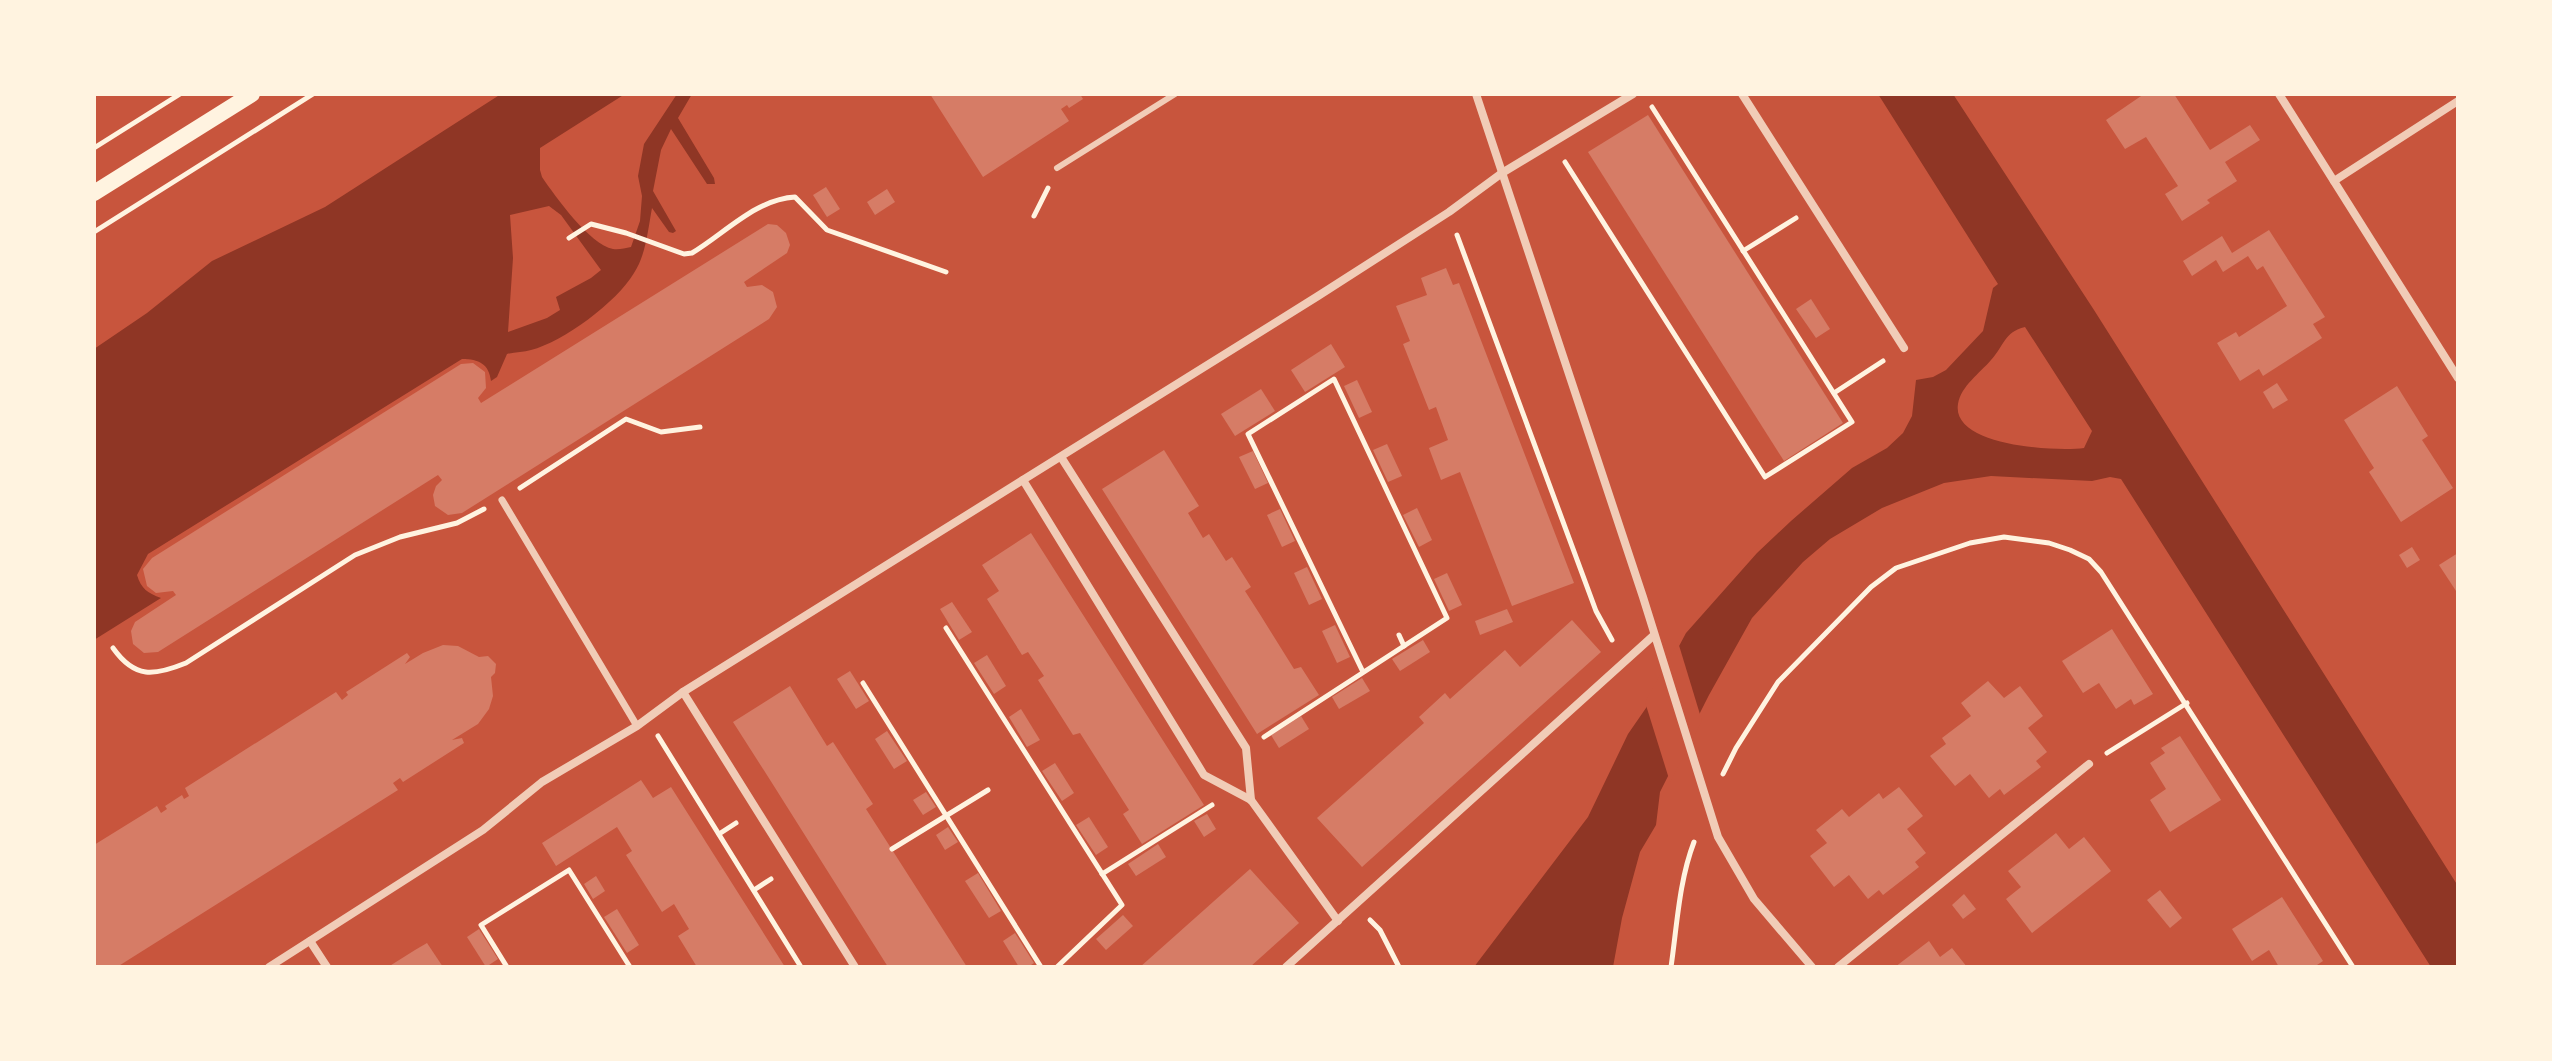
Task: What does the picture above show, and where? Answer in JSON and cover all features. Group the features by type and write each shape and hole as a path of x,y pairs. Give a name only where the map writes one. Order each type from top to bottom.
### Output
{"main road":[{"path":"94,193 252,94"}],"street":[{"path":"1476,94 1718,837 1754,899 1812,967"},
{"path":"269,967 483,830 542,782 637,726 683,692 1449,212 1502,173 1633,94"},
{"path":"1742,94 1904,348"},
{"path":"2279,94 2458,378"},
{"path":"2334,181 2458,101"},
{"path":"1061,457 1246,748 1251,800"},
{"path":"1023,480 1204,775 1251,800 1338,921"},
{"path":"502,500 637,726"},
{"path":"1286,967 1653,636"},
{"path":"683,692 855,967"},
{"path":"1838,967 2089,764"},
{"path":"310,941 327,967"}],"lane":[{"path":"1057,168 1175,94"}],"path":[{"path":"94,148 180,94"},
{"path":"94,232 313,94"},
{"path":"1554,144 1765,477 1852,422 1644,94"},
{"path":"1034,216 1057,168"},
{"path":"569,238 591,224 684,254 692,253 748,215 780,198 795,197 827,230 946,272"},
{"path":"1743,251 1814,207"},
{"path":"1449,212 1596,611 1624,663"},
{"path":"1834,393 1904,348"},
{"path":"1246,748 1447,618 1334,379 1248,434 1363,672"},
{"path":"113,648 127,664 143,673 155,673 186,663 355,555 400,537 457,523 502,500 626,419 661,432 700,427"},
{"path":"1671,967 1688,857 1736,748 1778,682 1871,587 1896,568 1970,543 2004,537 2049,543 2089,559 2101,572 2187,702 2353,967"},
{"path":"946,628 1122,905 1057,967"},
{"path":"1399,635 1404,646"},
{"path":"863,683 1041,967"},
{"path":"2089,764 2187,702"},
{"path":"647,719 801,967"},
{"path":"892,849 988,790"},
{"path":"1102,874 1233,791"},
{"path":"507,967 481,925 569,870 630,967"},
{"path":"1357,904 1380,930 1399,967"}],"shaded area":[{"path":"501,94 625,94 540,148 542,177 574,219 604,246 615,249 631,247 640,221 642,196 638,176 644,144 677,94 692,94 678,118 715,184 707,184 671,129 661,150 653,191 676,231 669,232 652,208 638,266 626,284 602,308 573,330 544,346 507,354 497,377 491,381 488,370 482,364 462,359 148,554 137,575 146,590 161,598 94,640 94,349 147,313 212,261 325,207","holes":["549,206 561,215 601,270 556,297 560,310 508,332 513,258 510,215"]},
{"path":"1878,94 1953,94 2094,310 2458,886 2458,967 2431,967 2121,479 2110,477 2092,481 1991,476 1944,483 1882,508 1830,539 1803,562 1752,618 1660,792 1656,825 1640,852 1622,918 1613,967 1474,967 1588,817 1628,734 1646,708 1686,633 1757,553 1791,521 1852,468 1887,448 1903,433 1912,416 1916,380 1933,377 1946,370 1983,331 1993,288 1998,284","holes":["2025,327 2092,431 2084,448 2052,449 2008,443 1971,429 1960,418 1958,404 1967,386 2008,336"]}],"pier":[{"path":"1678,642 1702,721 1670,782 1645,702"}],"building":[{"path":"930,94 1080,94 1083,99 1069,108 1067,105 1061,109 1069,121 983,177"},
{"path":"2144,94 2174,94 2210,150 2250,125 2260,140 2225,162 2237,181 2182,221 2165,194 2178,186 2146,137 2125,149 2106,120"},
{"path":"1648,115 1843,423 1784,461 1588,152"},
{"path":"826,187 840,209 827,217 813,195"},
{"path":"887,189 895,202 875,215 867,202"},
{"path":"768,224 777,225 786,233 790,245 787,253 744,282 747,287 762,285 773,292 777,307 769,319 462,513 448,515 435,506 433,495 442,480 438,475 158,652 144,653 133,644 131,631 135,622 176,595 173,591 156,593 147,586 143,569 152,558 461,364 473,363 485,372 486,388 478,398 481,403"},
{"path":"2269,230 2325,317 2313,324 2322,338 2263,376 2259,369 2240,381 2217,343 2236,332 2239,337 2287,306 2263,266 2257,270 2248,256 2223,272 2216,260 2192,276 2183,261 2222,236 2232,253"},
{"path":"1446,268 1453,285 1459,283 1574,583 1512,606 1460,472 1441,480 1429,448 1448,440 1436,407 1429,410 1403,344 1410,341 1396,306 1427,295 1421,278"},
{"path":"1811,299 1830,329 1816,338 1796,309"},
{"path":"1331,344 1345,367 1305,392 1291,370"},
{"path":"1357,380 1372,412 1359,418 1344,386"},
{"path":"2277,383 2288,400 2273,409 2263,392"},
{"path":"2397,386 2428,436 2422,440 2453,488 2401,522 2369,472 2374,468 2344,420"},
{"path":"1261,389 1275,411 1235,436 1221,414"},
{"path":"1387,444 1402,476 1388,482 1373,450"},
{"path":"1164,450 1199,506 1188,513 1203,538 1209,534 1226,561 1232,557 1251,587 1245,591 1294,669 1301,667 1319,695 1257,734 1102,489"},
{"path":"1253,451 1268,483 1255,489 1239,457"},
{"path":"1417,508 1432,540 1419,547 1403,515"},
{"path":"1280,509 1295,541 1282,547 1267,515"},
{"path":"1031,533 1204,805 1142,844 1123,814 1129,810 1080,733 1073,735 1038,680 1044,676 1028,652 1022,655 987,599 999,591 982,565"},
{"path":"2412,547 2420,560 2407,568 2399,555"},
{"path":"2458,553 2458,594 2439,565"},
{"path":"1307,567 1322,599 1309,605 1294,573"},
{"path":"1447,573 1462,605 1449,611 1434,579"},
{"path":"952,602 972,632 959,640 940,609"},
{"path":"1507,609 1513,622 1480,635 1475,621"},
{"path":"1572,620 1601,652 1362,867 1317,818 1424,723 1419,717 1445,693 1450,699 1505,650 1520,667"},
{"path":"1335,625 1350,657 1337,663 1322,631"},
{"path":"2112,629 2153,694 2134,705 2131,699 2116,709 2099,683 2083,693 2062,661"},
{"path":"1423,640 1430,652 1400,671 1392,659"},
{"path":"443,645 458,646 479,657 488,656 496,664 491,677 493,696 489,709 478,724 452,740 462,738 464,743 403,782 400,778 393,783 398,790 117,967 94,967 94,845 157,806 161,813 167,809 165,806 182,795 184,799 189,796 185,788 336,692 342,700 348,695 346,692 407,653 410,657 405,664"},
{"path":"987,655 1006,686 994,694 974,663"},
{"path":"850,671 869,701 856,709 837,679"},
{"path":"1362,678 1370,691 1339,709 1332,697"},
{"path":"1988,681 2004,698 2020,686 2043,716 2028,728 2047,752 2036,761 2041,767 2004,795 2000,789 1989,798 1970,774 1955,786 1930,756 1946,744 1942,738 1971,716 1961,703"},
{"path":"790,686 827,746 833,742 873,804 866,809 967,967 888,967 733,722"},
{"path":"1021,709 1040,740 1027,747 1009,717"},
{"path":"1301,716 1309,729 1279,748 1271,735"},
{"path":"887,731 907,761 894,769 875,739"},
{"path":"2180,736 2221,800 2170,832 2150,800 2166,789 2150,763 2165,753 2161,748"},
{"path":"1055,763 1074,793 1062,801 1042,771"},
{"path":"641,780 653,798 671,787 785,967 697,967 678,936 689,929 674,904 662,912 626,855 632,851 617,827 556,866 542,843"},
{"path":"1899,787 1923,816 1907,829 1926,853 1915,862 1919,867 1883,895 1879,890 1868,899 1849,875 1834,887 1810,856 1827,843 1816,830 1842,809 1849,817 1879,793 1883,799"},
{"path":"926,792 936,807 923,815 913,800"},
{"path":"1207,814 1216,829 1204,837 1194,821"},
{"path":"1089,817 1108,847 1096,855 1076,825"},
{"path":"948,827 958,842 945,850 936,835"},
{"path":"2056,833 2069,849 2084,837 2111,871 2032,933 2006,899 2021,887 2008,871"},
{"path":"1158,844 1166,857 1136,876 1128,864"},
{"path":"1250,869 1299,923 1250,967 1140,967"},
{"path":"978,873 1001,911 989,918 965,881"},
{"path":"596,876 605,891 593,899 584,884"},
{"path":"2160,890 2182,918 2170,928 2147,900"},
{"path":"1964,894 1976,909 1963,919 1952,905"},
{"path":"2282,897 2323,961 2314,967 2279,967 2269,950 2252,961 2232,929"},
{"path":"617,909 639,945 627,953 604,917"},
{"path":"1123,915 1133,926 1106,950 1096,939"},
{"path":"479,929 498,959 486,967 467,937"},
{"path":"1015,933 1034,963 1028,967 1019,967 1003,941"},
{"path":"1929,941 1940,957 1952,948 1967,967 1895,967"},
{"path":"427,943 443,967 388,967 415,950"}]}
